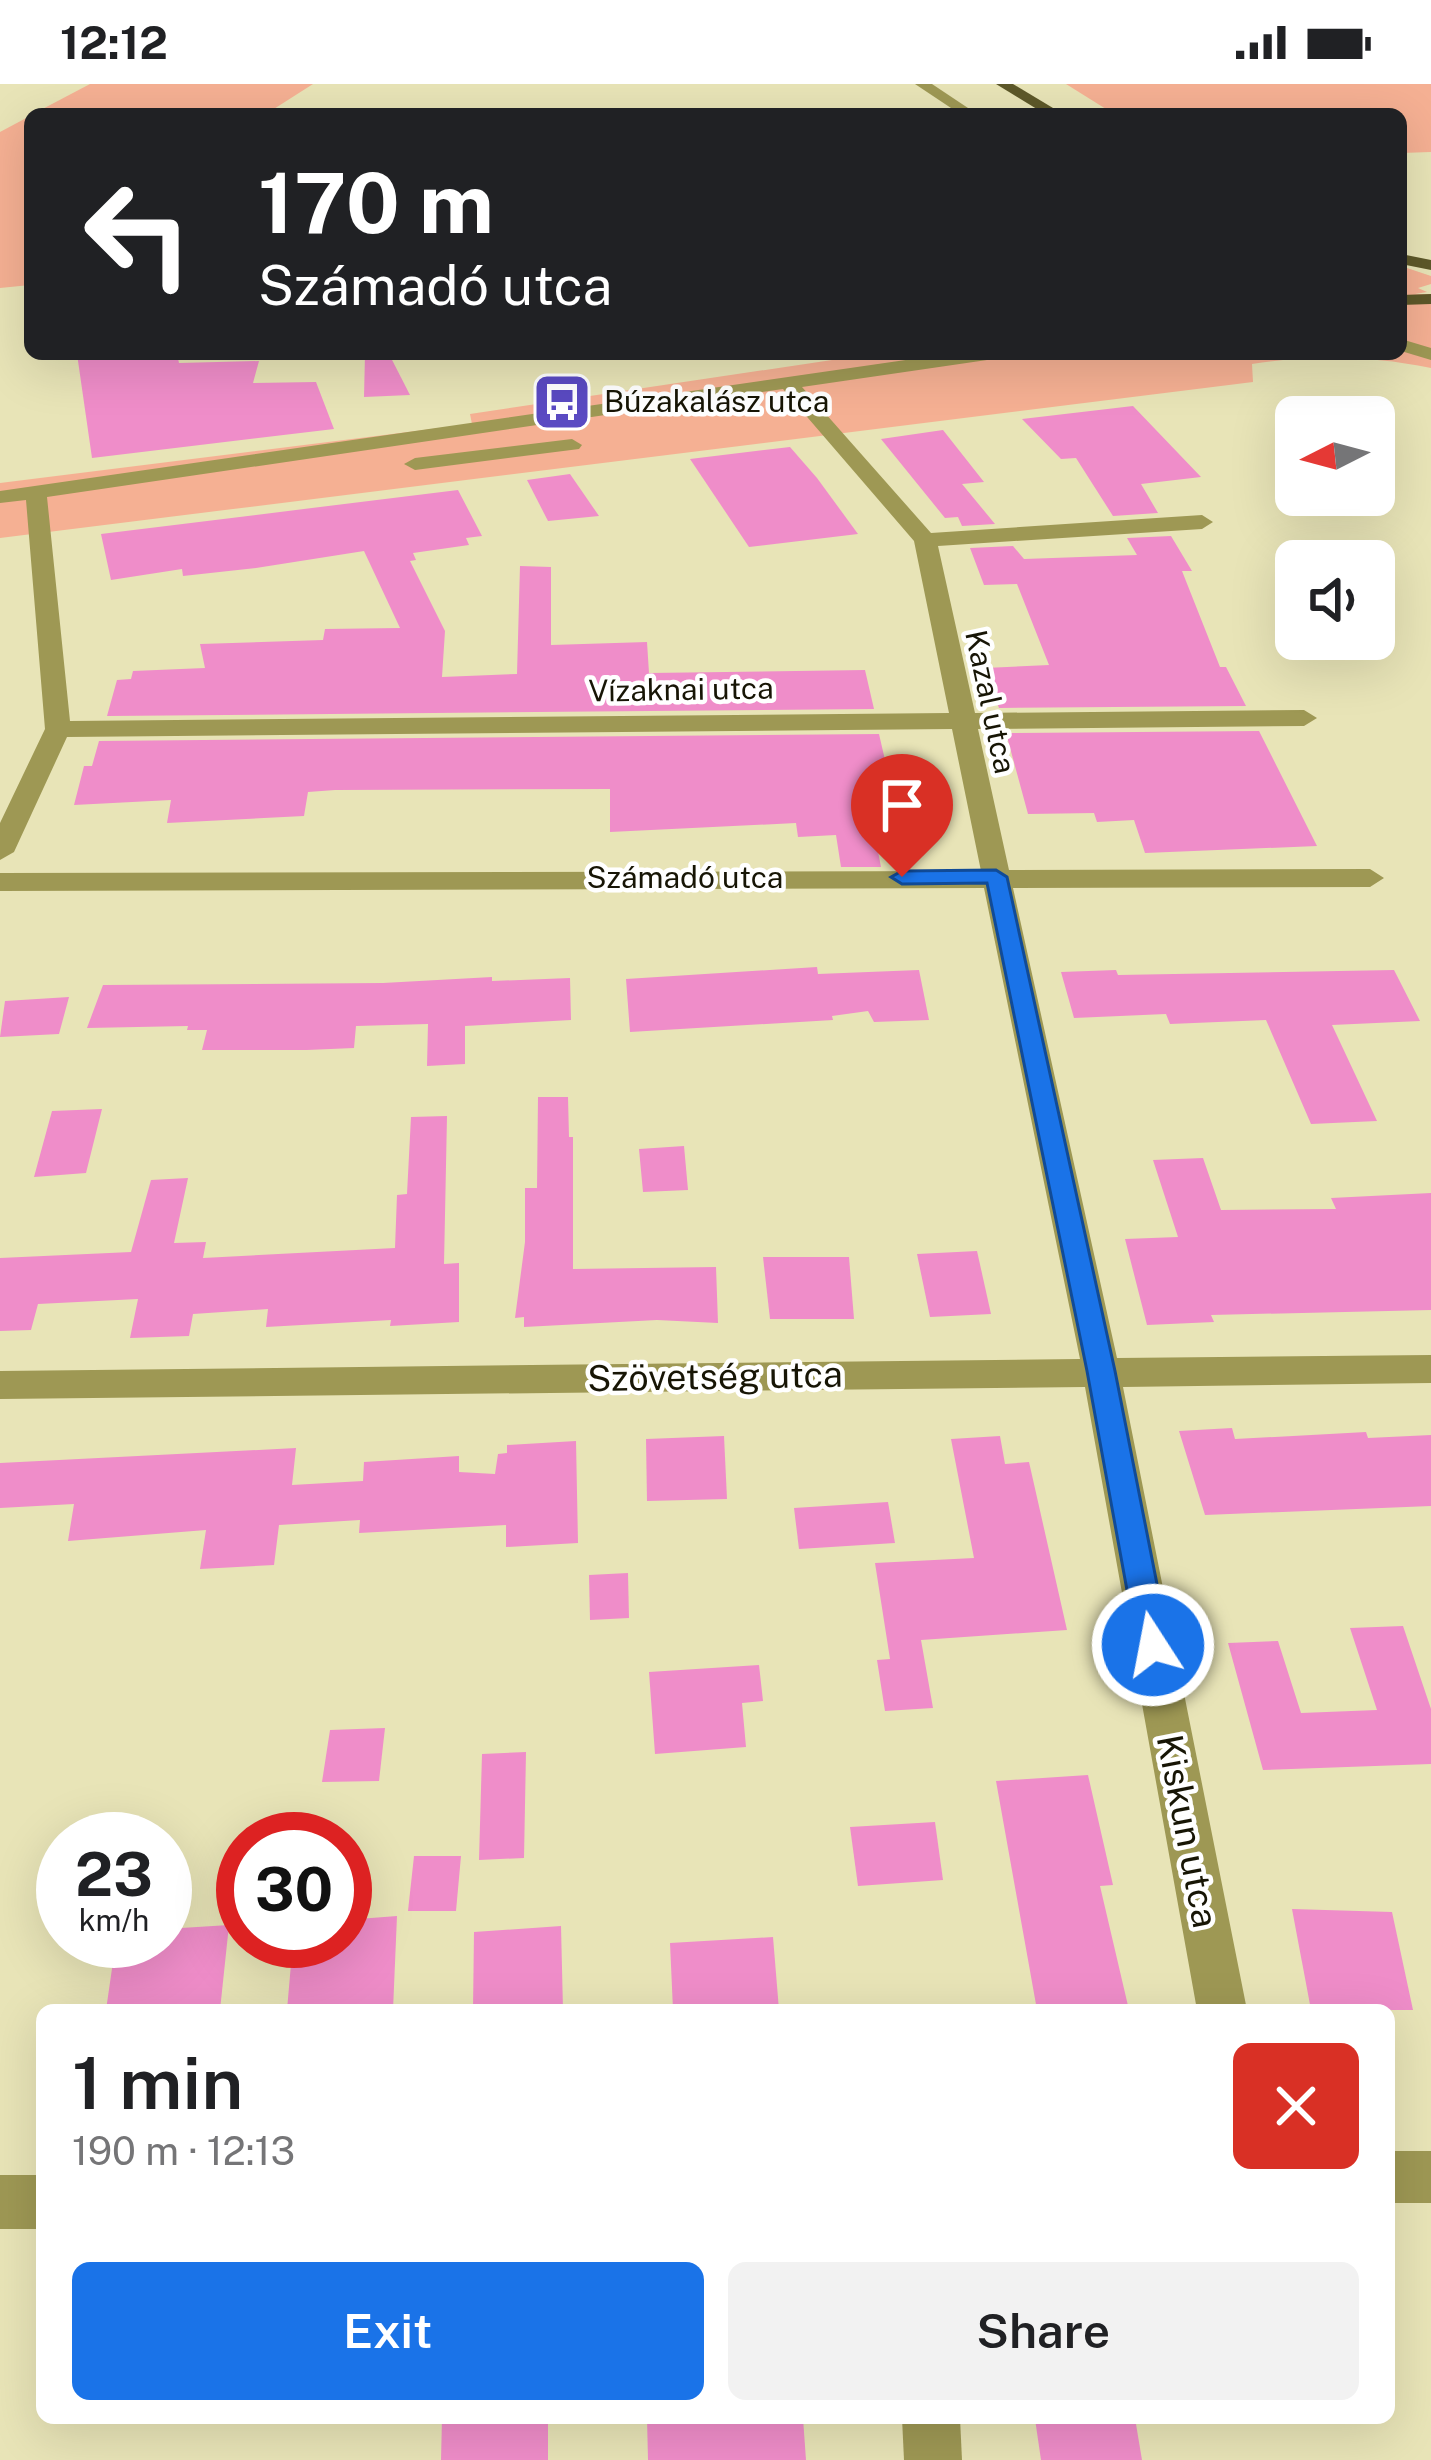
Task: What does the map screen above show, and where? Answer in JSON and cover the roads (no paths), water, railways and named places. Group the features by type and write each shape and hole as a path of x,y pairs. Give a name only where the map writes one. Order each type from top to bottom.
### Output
{"main road":[{"path":"979,84 1021,108"},
{"path":"1003,84 1045,108"}],"street":[{"path":"922,84 960,108"},
{"path":"36,502 944,360"},
{"name":"Kazal utca","path":"788,382 925,540 996,877"},
{"path":"386,468 572,446"},
{"path":"0,497 36,502 269,482"},
{"path":"0,852 58,730 36,502"},
{"path":"925,540 1202,522"},
{"name":"Vízaknai utca","path":"58,730 1304,718"},
{"name":"Kiskun utca","path":"996,877 1101,1371 1221,2004"},
{"name":"Számadó utca","path":"0,882 1370,878"},
{"name":"Szövetség utca","path":"0,1385 1431,1370"},
{"path":"1395,2177 1431,2177"},
{"path":"0,2202 36,2202"},
{"path":"931,2424 933,2460"}],"place":[{"name":"Búzakalász utca","path":"562,402"}]}
